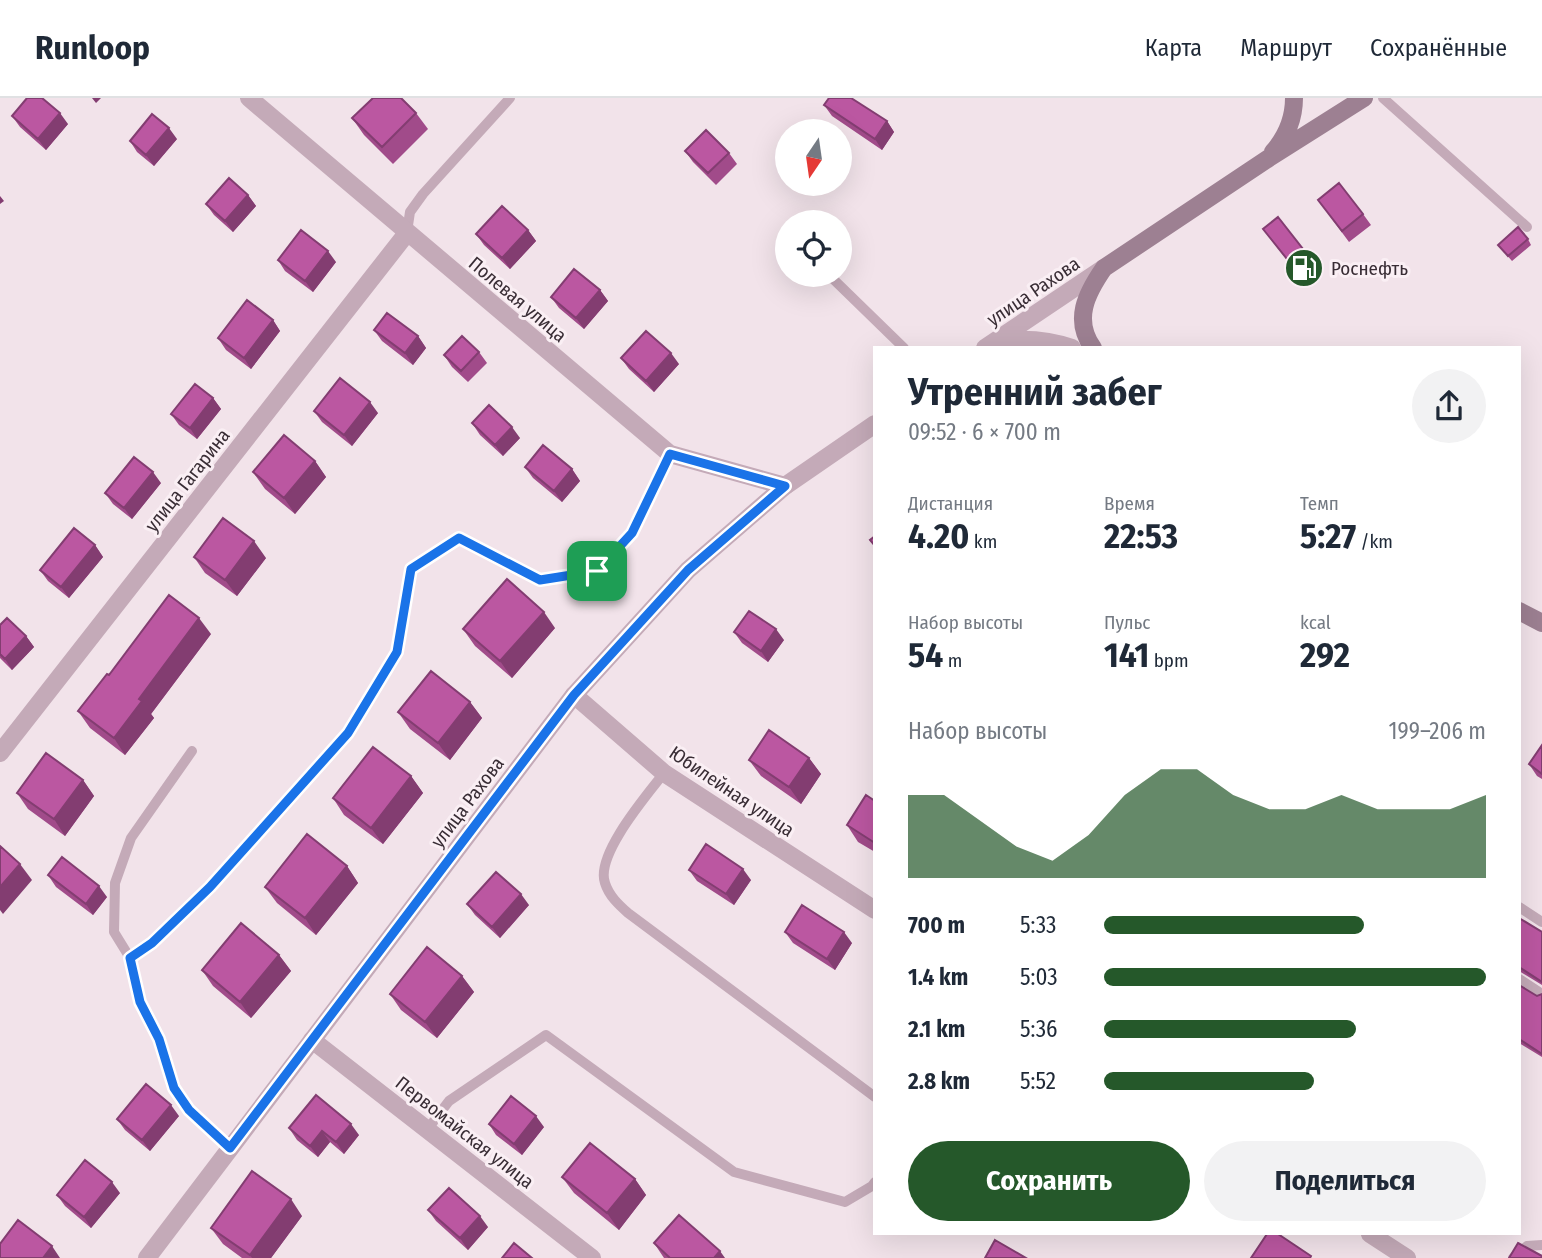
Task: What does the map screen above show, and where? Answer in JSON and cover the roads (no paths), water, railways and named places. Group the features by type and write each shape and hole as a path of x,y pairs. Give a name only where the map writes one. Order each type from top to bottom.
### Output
{"main road":[{"path":"1269,158 1282,142 1290,124 1294,98"},
{"path":"1092,346 1083,329 1083,311 1088,291 1104,268 1269,158 1342,104 1364,98"},
{"path":"1521,612 1542,623"}],"street":[{"name":"Полевая улица","path":"249,98 670,454 785,486"},
{"name":"улица Гагарина","path":"0,753 407,233"},
{"name":"улица Рахова","path":"990,345 1104,268"},
{"path":"990,345 1024,338 1065,346"},
{"name":"улица Рахова","path":"147,1258 574,695 688,570 785,486 873,425"},
{"name":"Юбилейная улица","path":"574,695 664,773 873,909"},
{"name":"Первомайская улица","path":"312,1040 592,1258"},
{"path":"1372,1235 1407,1258"}],"lane":[{"path":"407,233 410,212 423,194 510,98"},
{"path":"1382,98 1527,228"},
{"path":"841,287 902,346"},
{"path":"130,958 152,943 210,887 348,733 397,652 411,569 459,538 540,580 597,571 632,533 670,454"},
{"path":"192,751 131,838 114,883 114,932 130,958 140,1002 159,1039 174,1088 189,1110 230,1148"},
{"path":"664,773 628,820 612,847 604,881 613,900 628,914 873,1096"},
{"path":"1521,908 1542,922"},
{"path":"1521,980 1542,994"},
{"path":"427,1129 449,1101 546,1035 734,1172 845,1202 873,1185"},
{"path":"1513,1258 1527,1246 1542,1245"}],"place":[{"name":"Роснефть","path":"1304,268"}]}
